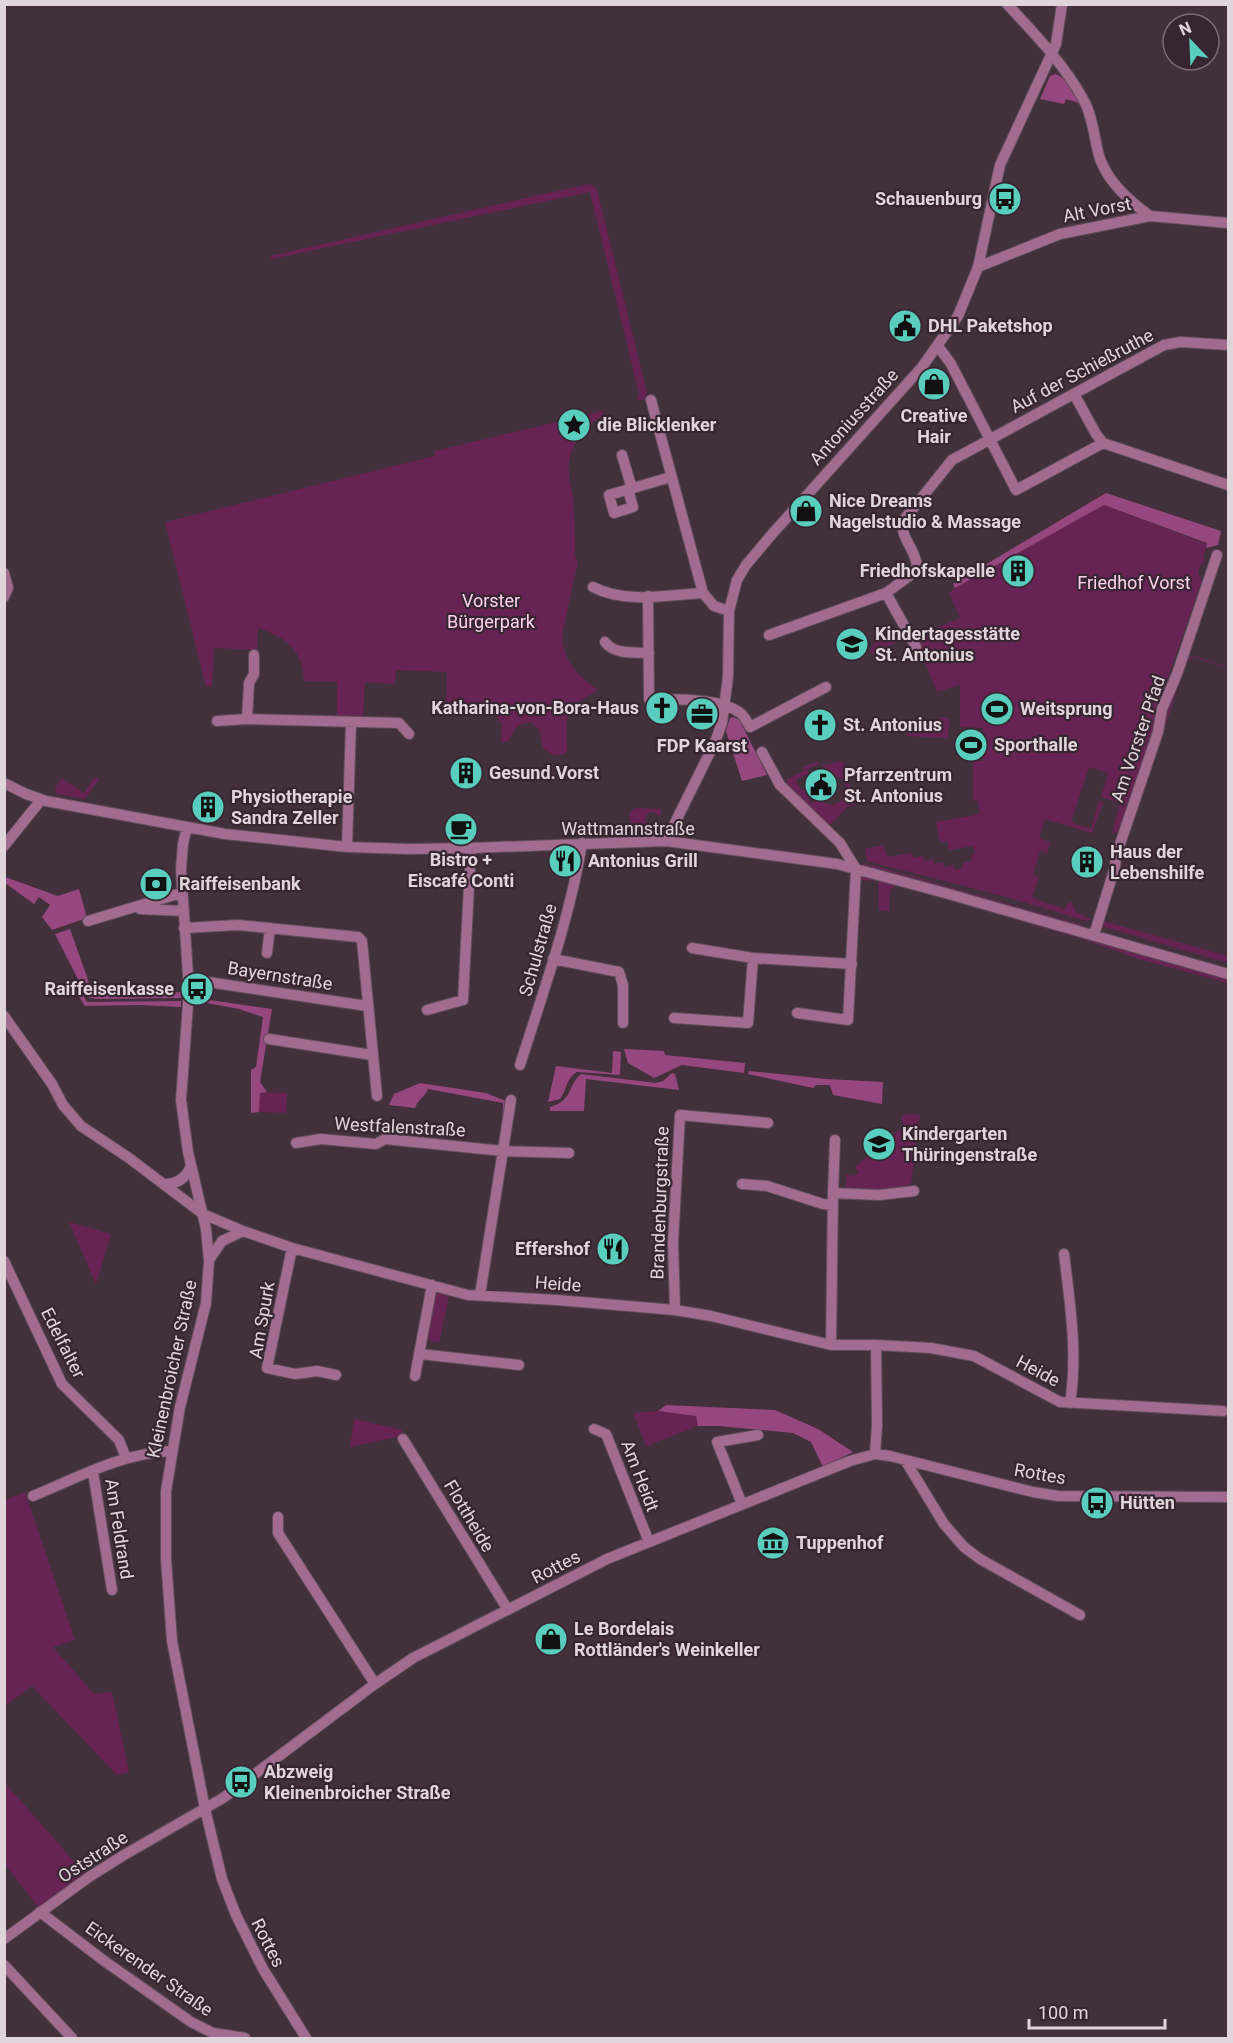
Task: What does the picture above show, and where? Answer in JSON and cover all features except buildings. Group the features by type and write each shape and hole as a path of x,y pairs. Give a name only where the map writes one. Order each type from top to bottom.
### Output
{"street":[{"path":"1008,4 1084,99 1100,159 1108,175 1138,208 1150,216"},
{"name":"Antoniusstraße","path":"666,841 719,734 725,706 729,611 737,580 746,565 938,346 958,316 978,267 1004,156 1056,44 1062,4"},
{"name":"Alt Vorst","path":"978,267 1060,234 1150,216 1228,223"},
{"name":"Auf der Schießruthe","path":"886,593 912,574 917,566 915,556 902,531 903,521 952,460 1169,343 1228,345"},
{"path":"938,346 951,363 1016,490 1103,443"},
{"path":"1074,394 1103,443 1228,485"},
{"path":"651,400 703,592 714,606 729,611"},
{"path":"622,455 630,489 672,477"},
{"name":"Am Vorster Pfad","path":"1094,935 1115,867 1116,855 1158,732 1162,709 1177,674 1217,555"},
{"path":"4,573 8,588 4,597"},
{"path":"593,586 612,595 648,596 703,592"},
{"path":"769,635 886,593 916,647"},
{"path":"648,596 649,699 707,701 740,712 750,727 826,687"},
{"path":"605,642 610,648 619,651 649,653"},
{"path":"247,720 249,683 254,674 254,655"},
{"path":"218,721 399,723 409,734"},
{"path":"347,847 351,722"},
{"path":"762,752 780,785 840,843 856,869 848,1020 797,1013"},
{"name":"Wattmannstraße","path":"4,783 41,800 270,840 347,847 409,849 666,841 837,864 1228,974"},
{"path":"4,846 41,800"},
{"name":"Kleinenbroicher Straße","path":"187,827 183,844 181,893 189,999 181,1100 183,1126 203,1214 209,1261 206,1304 171,1452 165,1516 170,1625 174,1655 205,1809"},
{"name":"Schulstraße","path":"520,1065 554,959 578,868 582,843"},
{"path":"427,1010 464,1000 471,848"},
{"path":"88,921 181,893"},
{"path":"131,908 183,911"},
{"path":"184,928 238,925 358,937 362,941 377,1096"},
{"path":"267,953 270,928"},
{"path":"692,948 753,958 852,964"},
{"path":"674,1018 748,1023 753,958"},
{"path":"554,959 619,972 623,984 623,1023"},
{"name":"Bayernstraße","path":"188,979 367,1006"},
{"name":"Heide","path":"4,1016 9,1032 75,1121 165,1184 203,1214 292,1248 468,1295 557,1299 675,1310 711,1316 831,1345 931,1348 974,1356 1060,1402 1223,1411"},
{"path":"269,1039 372,1055"},
{"path":"480,1295 511,1100"},
{"name":"Brandenburgstraße","path":"675,1310 673,1242 680,1115 768,1124"},
{"name":"Westfalenstraße","path":"296,1143 321,1139 376,1144 385,1139 502,1151 569,1153"},
{"path":"831,1345 832,1205 836,1140"},
{"path":"165,1184 183,1179 191,1166"},
{"path":"742,1184 767,1186 832,1205"},
{"path":"833,1193 879,1195 914,1191"},
{"path":"209,1261 222,1241 230,1235 243,1231"},
{"name":"Am Spurk","path":"292,1248 267,1368 295,1374 316,1371 336,1375"},
{"path":"1064,1254 1073,1341 1073,1389 1070,1403"},
{"name":"Edelfalter","path":"4,1261 62,1384 119,1440 126,1458"},
{"path":"415,1376 432,1285"},
{"path":"875,1454 878,1425 876,1345"},
{"path":"420,1354 519,1365"},
{"name":"Am Heidt","path":"594,1429 606,1434 648,1542"},
{"path":"742,1504 717,1442 758,1435"},
{"name":"Flottheide","path":"403,1439 508,1610"},
{"name":"Am Feldrand","path":"33,1496 126,1458 146,1453 171,1452"},
{"name":"Rottes","path":"306,2038 267,1976 236,1916 222,1879 205,1809 243,1784 375,1684 424,1652 607,1559 850,1461 875,1454 1046,1495 1228,1497"},
{"path":"905,1460 944,1524 964,1547 980,1559 1080,1615"},
{"name":"Am Feldrand","path":"93,1472 112,1590"},
{"path":"278,1517 278,1533 375,1684"},
{"name":"Oststraße","path":"4,1939 124,1855 205,1809"},
{"name":"Eickerender Straße","path":"40,1912 103,1960 192,2022 213,2032 245,2038"},
{"path":"4,1965 72,2038"}],"green space":[{"path":"588,184 597,190 647,392 645,399 639,401 590,192 272,259 270,256"},
{"name":"Vorster Bürgerpark","path":"602,411 604,415 588,426 577,441 569,466 573,497 575,555 578,562 562,640 571,664 598,690 576,704 569,713 565,754 553,755 543,748 539,729 531,722 518,725 508,741 501,743 502,724 495,714 446,713 447,672 396,670 395,684 365,682 363,718 337,718 337,682 304,681 300,661 291,646 277,636 258,628 257,650 214,648 212,686 206,687 165,522 435,456 435,451"},
{"name":"Friedhof Vorst","path":"1104,505 1207,544 1203,556 1205,561 1198,573 1202,581 1156,712 1155,729 1128,810 1118,830 1112,833 1120,803 1101,797 1108,773 1089,767 1071,822 1091,829 1099,801 1103,802 1092,833 1045,819 1039,838 1050,842 1047,853 1040,851 1033,875 1039,877 1032,898 1065,909 1071,902 1077,913 1092,919 1086,921 1010,898 867,861 865,849 883,845 887,857 912,853 914,858 923,856 924,861 933,859 934,864 943,862 944,867 953,865 954,870 963,868 963,863 972,861 971,855 975,854 973,846 949,850 947,841 940,842 936,822 980,814 977,800 973,801 973,761 983,761 983,728 960,727 960,685 937,692 915,637 960,618 949,593 955,588"},
{"path":"889,631 906,637 873,655 870,651 876,639"},
{"path":"1195,656 1228,668 1193,657 1186,663 1103,921 1228,956 1228,963 1101,926 1164,717 1187,658"},
{"path":"944,717 949,719 948,738 906,736 906,727 916,722 921,723"},
{"path":"837,761 844,763 855,805 848,806 831,824 826,824 787,785 787,779 804,771 803,767 820,763 808,769 808,774 797,779 796,782 801,790 805,789 810,803 818,801 821,796 824,803 833,805 841,801 846,787 841,778 833,776 826,779 823,775 826,771 822,764 828,765"},
{"path":"95,777 99,779 85,799 56,794 55,788 62,778 84,793"},
{"path":"635,808 661,809 660,817 653,812 648,813 645,818 647,825 653,827 660,822 660,827 648,834 630,835 630,812"},
{"path":"861,863 1083,925 1082,927 880,869 870,869"},
{"path":"861,875 897,885 890,890 889,911 879,910 878,881 859,880"},
{"path":"939,897 1228,980 1228,983 1139,959 1088,941"},
{"path":"260,1092 287,1093 286,1113 259,1112"},
{"path":"904,1114 920,1115 911,1184 879,1191 846,1188 846,1174 854,1176 859,1172 855,1167 873,1152 872,1142 884,1143 902,1128 906,1133 911,1130 910,1124 903,1126"},
{"path":"69,1222 111,1234 96,1284"},
{"path":"441,1292 449,1295 439,1343 430,1341 427,1335 436,1295"},
{"path":"658,1411 696,1416 698,1426 646,1446 633,1413"},
{"path":"354,1419 402,1430 401,1436 350,1447"},
{"path":"25,1492 75,1640 53,1647 94,1694 112,1692 129,1772 117,1775 32,1686 5,1706 5,1500"},
{"path":"4,1782 86,1875 40,1909 5,1865"}],"shaded area":[{"path":"1055,74 1066,82 1079,103 1066,99 1064,104 1040,99 1050,76"},
{"path":"1106,493 1221,531 1218,545 1206,548 1207,543 1104,505 955,588 953,584"},
{"path":"734,717 740,721 767,775 742,781 726,731 730,718"},
{"path":"5,877 58,896 79,889 87,918 52,930 42,917 50,905 39,897 34,904 5,883"},
{"path":"70,929 93,994 182,992 181,998 96,999 87,997 55,934"},
{"path":"82,993 87,1002 181,1001 181,1007 85,1006 77,994"},
{"path":"196,998 272,1009 260,1082 267,1092 260,1093 259,1112 251,1113 251,1070 256,1067 263,1017 239,1009 196,1001"},
{"path":"624,1049 664,1051 665,1055 745,1063 744,1073 682,1065 654,1078 628,1063"},
{"path":"613,1051 621,1052 620,1075 577,1072 571,1077 560,1099 548,1102 556,1066 612,1073"},
{"path":"749,1071 883,1082 882,1104 833,1095 830,1085 816,1085 813,1088 748,1074"},
{"path":"672,1073 675,1074 679,1090 586,1079 584,1111 550,1111 550,1107 563,1101 581,1074 656,1083 663,1081"},
{"path":"420,1083 486,1093 506,1101 501,1146 503,1103 428,1089 415,1108 389,1105 394,1094"},
{"path":"666,1405 775,1410 818,1429 853,1452 823,1467 811,1442 793,1433 698,1426 696,1416 658,1411"}],"place":[{"name":"Schauenburg","path":"1005,199"},
{"name":"DHL Paketshop","path":"905,326"},
{"name":"Creative Hair","path":"934,384"},
{"name":"die Blicklenker","path":"574,425"},
{"name":"Nice Dreams Nagelstudio & Massage","path":"806,511"},
{"name":"Friedhofskapelle","path":"1018,571"},
{"name":"Kindertagesstätte St. Antonius","path":"852,644"},
{"name":"Katharina-von-Bora-Haus","path":"662,708"},
{"name":"Weitsprung","path":"997,709"},
{"name":"FDP Kaarst","path":"702,714"},
{"name":"St. Antonius","path":"820,725"},
{"name":"Sporthalle","path":"971,745"},
{"name":"Gesund.Vorst","path":"466,773"},
{"name":"Pfarrzentrum St. Antonius","path":"821,785"},
{"name":"Physiotherapie Sandra Zeller","path":"208,807"},
{"name":"Bistro + Eiscafé Conti","path":"461,829"},
{"name":"Antonius Grill","path":"565,861"},
{"name":"Haus der Lebenshilfe","path":"1087,862"},
{"name":"Raiffeisenbank","path":"156,884"},
{"name":"Raiffeisenkasse","path":"197,989"},
{"name":"Kindergarten Thüringenstraße","path":"879,1144"},
{"name":"Effershof","path":"613,1249"},
{"name":"Hütten","path":"1097,1503"},
{"name":"Tuppenhof","path":"773,1543"},
{"name":"Le Bordelais Rottländer's Weinkeller","path":"551,1639"},
{"name":"Abzweig Kleinenbroicher Straße","path":"241,1782"}]}
